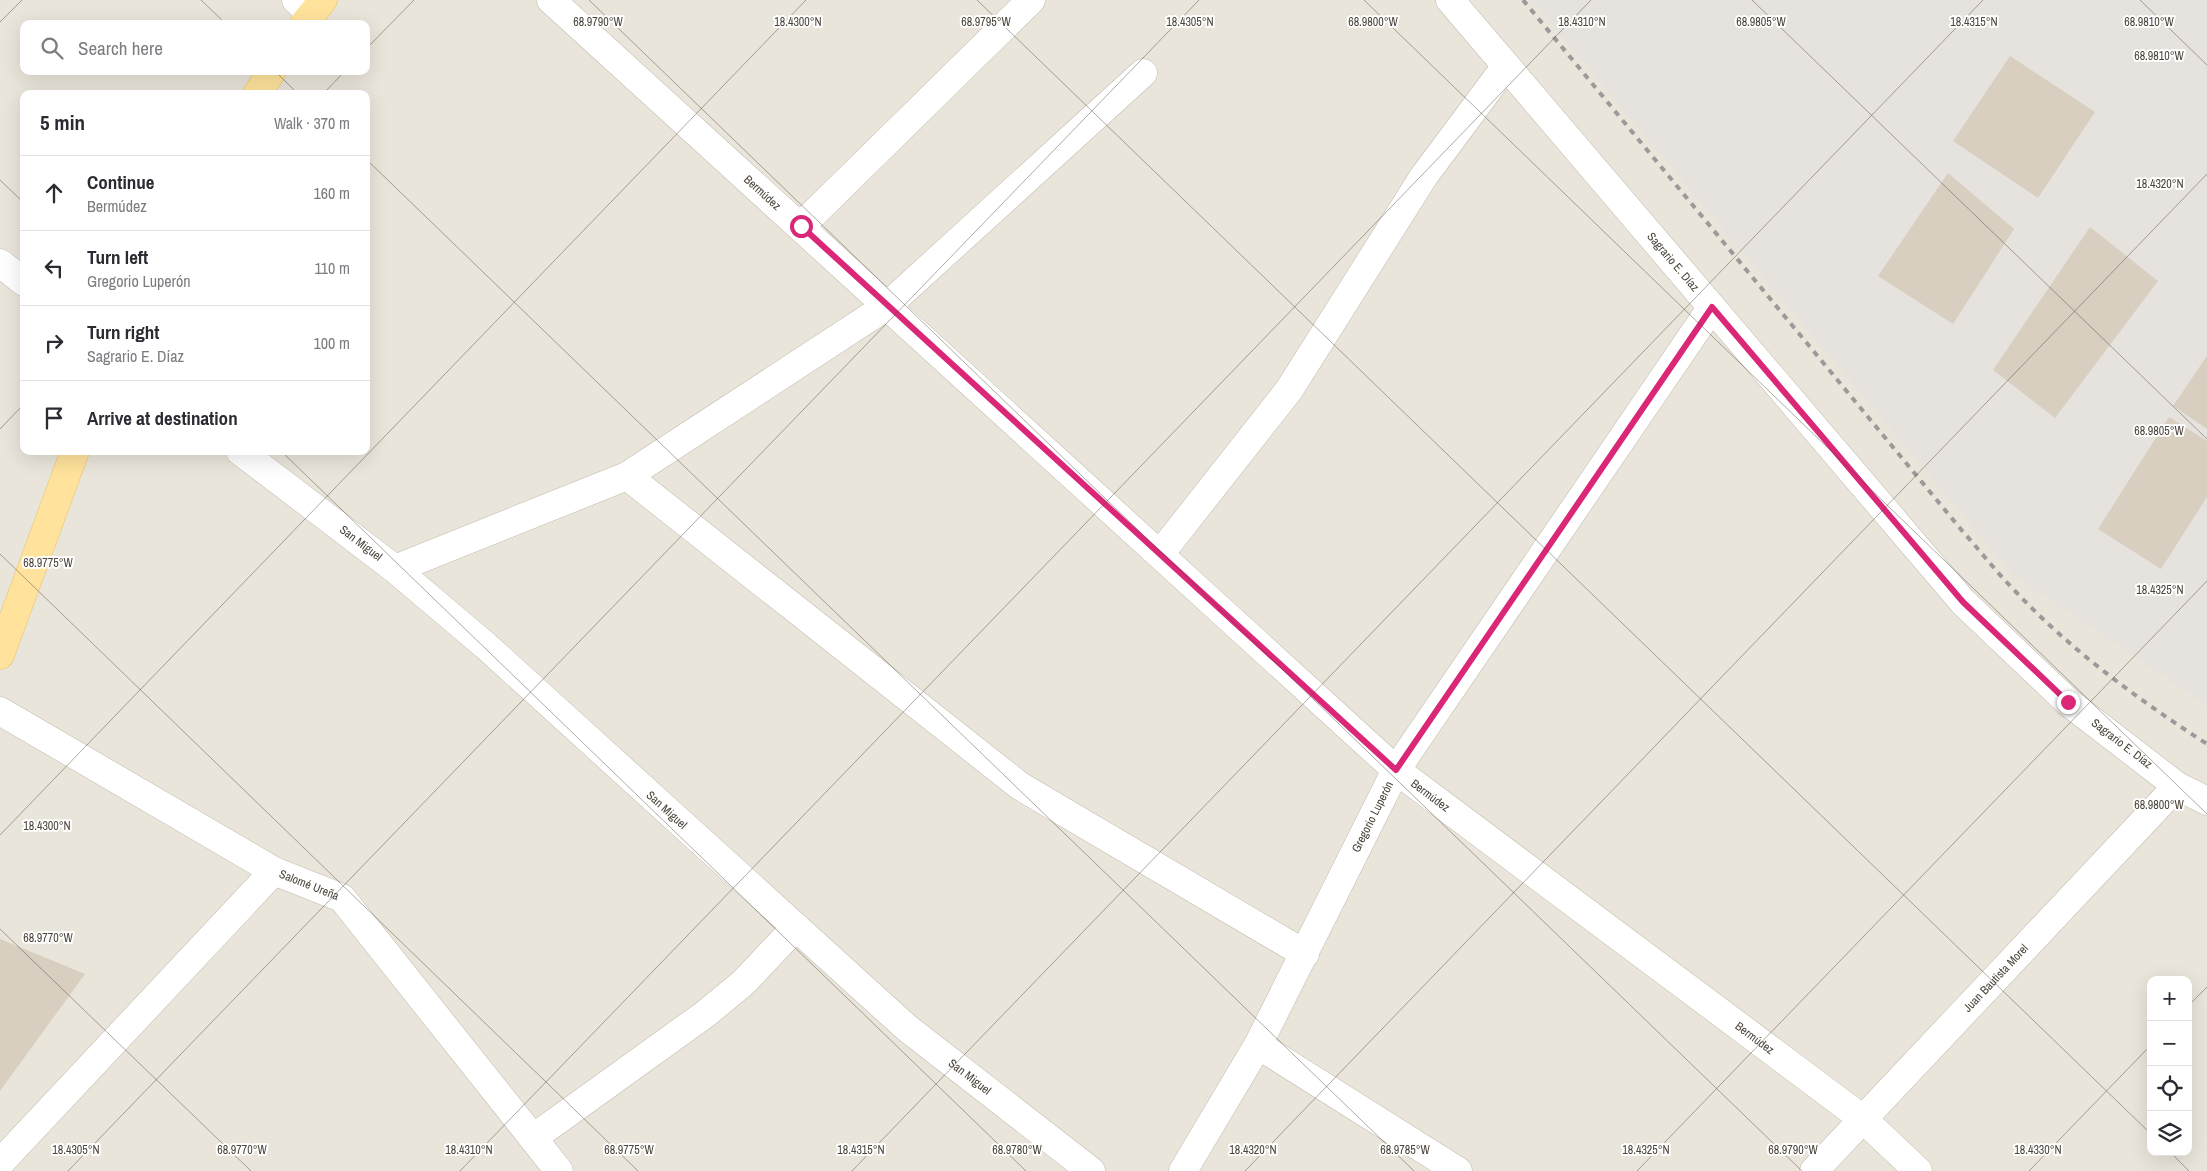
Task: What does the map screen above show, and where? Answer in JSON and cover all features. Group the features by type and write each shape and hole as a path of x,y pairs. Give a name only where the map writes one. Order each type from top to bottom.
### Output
{"main road":[{"path":"260,90 269,75"},
{"path":"0,655 74,455"}],"street":[{"name":"Bermúdez","path":"551,0 1396,770 1863,1119 1918,1171"},
{"path":"801,226 1031,0"},
{"name":"Sagrario E. Díaz","path":"1450,0 1963,602 2068,702 2177,786 2207,801"},
{"path":"1160,554 1289,390 1424,176 1506,66"},
{"path":"395,569 627,476 887,306 1143,72"},
{"path":"0,263 20,279"},
{"name":"Gregorio Luperón","path":"1183,1171 1258,1046 1396,770 1712,307"},
{"name":"San Miguel","path":"245,455 395,569 486,646 907,1028 1091,1171"},
{"path":"627,476 1020,786 1305,954"},
{"name":"Salomé Ureña","path":"0,711 274,871 342,898 559,1171"},
{"name":"Juan Bautista Morel","path":"1814,1171 2177,786"},
{"path":"10,1171 0,1163 274,871"},
{"path":"533,1138 704,1014 743,983 796,927"},
{"path":"1258,1046 1458,1171"}],"shaded area":[{"path":"0,0 2207,0 2207,1171 0,1171"},
{"path":"1531,0 2207,0 2207,705 2014,576"}],"building":[{"path":"2010,56 2095,112 2038,198 1953,141"},
{"path":"1948,173 2014,229 1953,324 1878,276"},
{"path":"2090,227 2158,281 2055,418 1993,370"},
{"path":"2207,356 2207,429 2173,406"},
{"path":"2169,417 2207,441 2207,497 2161,569 2098,529"},
{"path":"0,939 85,974 0,1091"}],"railway":[{"path":"1523,0 2003,578 2038,615 2084,655 2156,710 2207,744"}],"route":[{"path":"801,226 1396,770 1712,307 1963,602 2068,702"}]}
